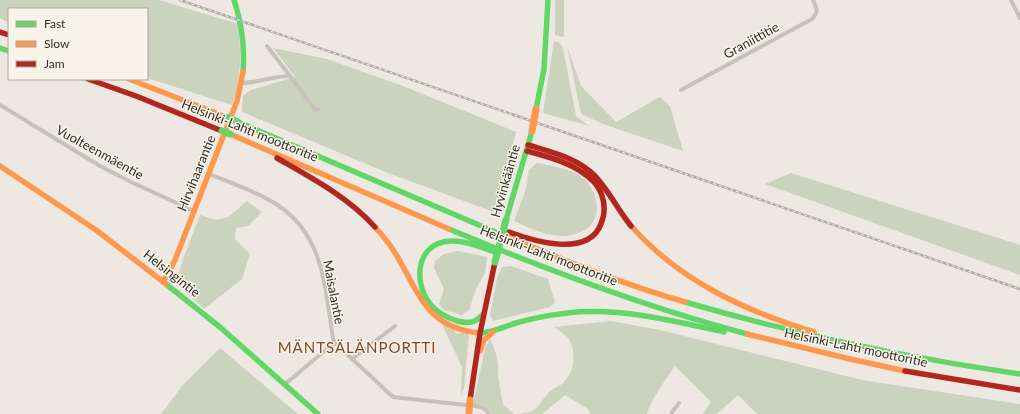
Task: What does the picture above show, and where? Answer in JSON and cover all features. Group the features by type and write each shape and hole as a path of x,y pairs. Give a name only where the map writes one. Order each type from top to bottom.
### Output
{"main road":[{"name":"Hirvihaarantie","path":"164,282 175,260 237,101 241,83 244,47 241,25 234,0"},
{"name":"Hyvinkääntie","path":"468,413 480,333 495,262 532,131 544,69 548,0"},
{"name":"Helsinki-Lahti moottoritie","path":"91,80 136,96 256,144 449,228 560,274 649,305 798,348 918,374 1020,390"},
{"name":"Helsinki-Lahti moottoritie","path":"132,80 236,121 553,255 646,289 732,315 844,343 919,358 1020,374"},
{"path":"256,144 328,187 368,218 397,255 421,299 430,311 441,320 454,325 480,333 490,332 519,322 551,315 579,312 630,313 798,348"},
{"path":"433,205 513,234 540,242 572,244 587,239 599,228 604,213 604,204 597,187 588,176 567,164 528,148"},
{"path":"528,148 565,158 591,172 601,183 619,210 640,236 668,262 706,289 748,310 789,325 830,336 844,343"},
{"name":"Helsingintie","path":"0,166 77,216 164,282 216,324 318,414"},
{"path":"484,313 473,323 462,322 443,315 430,303 422,290 419,269 422,258 431,247 444,242 467,243 560,274"},
{"path":"474,370 484,340 500,328"}],"street":[{"name":"Graniittitie","path":"681,90 812,19 816,14 817,8 813,0"},
{"path":"1011,0 1020,18"},
{"path":"267,46 315,110 318,110"},
{"path":"241,83 281,76 290,76"},
{"name":"Vuolteenmäentie","path":"0,105 130,182 194,211"},
{"name":"Maisalantie","path":"209,174 262,196 277,204 300,224 312,242 320,265 333,339 335,343 393,397 475,406 484,408 489,414"},
{"path":"352,359 396,326"},
{"path":"284,385 335,343"},
{"path":"672,414 679,403"}],"green space":[{"path":"0,0 159,0 238,24 240,65 238,85 232,105 148,78 148,8 8,8 8,22 0,18"},
{"path":"555,0 564,0 564,37 555,35"},
{"path":"554,41 560,43 563,48 576,116 589,126 543,113"},
{"path":"567,46 581,86 616,122 660,97 670,106 683,151 603,124 581,114"},
{"path":"273,48 327,59 403,86 516,132 494,212 388,173 242,112 243,96 251,90 295,77"},
{"path":"537,163 567,170 583,178 587,182 594,194 597,207 595,219 588,228 582,232 562,236 542,233 514,221 525,192 529,170"},
{"path":"791,173 1020,245 1020,275 765,184"},
{"path":"247,201 262,212 248,226 236,228 235,239 250,254 242,279 204,309 176,282 200,215 216,220 228,217"},
{"path":"458,251 487,257 485,273 476,289 469,310 462,315 444,310 439,304 444,289 434,268 435,261 444,254"},
{"path":"511,266 548,279 555,302 550,307 493,321 490,315 497,278 502,267"},
{"path":"611,321 660,330 862,380 1020,404 1020,414 757,414 738,395 717,414 703,414 711,402 675,366 648,409 647,414 590,414 588,409 565,395 542,414 518,414 530,412 537,408 549,392 562,384 569,375 573,364 572,346 567,337 554,327"},
{"path":"442,324 454,328 456,334 465,332 469,335 464,388 461,395 462,367"},
{"path":"490,338 496,353 498,377 503,404 514,414 492,414 485,406 473,404 485,349"},
{"path":"220,348 298,414 161,414 182,386"}],"railway":[{"path":"180,0 1020,289"}],"traffic: fast":[{"path":"234,0 242,36 244,54 243,72"},
{"path":"536,109 544,69 548,0"},
{"path":"0,48 8,51"},
{"path":"226,117 236,121"},
{"path":"236,121 500,234"},
{"path":"222,131 230,134"},
{"path":"506,220 532,131"},
{"path":"495,262 506,220"},
{"path":"449,229 596,287 671,312 747,334"},
{"path":"484,313 472,322 457,321 440,313 425,297 420,278 420,269 422,260 427,252 434,246 443,242 464,242 497,253"},
{"path":"166,284 221,328 318,414"},
{"path":"685,302 726,314 851,344 893,353 1020,374"},
{"path":"478,333 493,331 516,323 542,317 567,313 587,312 627,313 724,332"}],"traffic: slow":[{"path":"163,282 175,260 237,101 243,72"},
{"path":"132,80 226,117"},
{"path":"532,131 536,109"},
{"path":"230,134 449,229"},
{"path":"0,166 96,230 166,284"},
{"path":"631,226 671,263 715,292 763,314 814,332"},
{"path":"375,227 393,250 422,301 430,310 449,325 462,330 478,333"},
{"path":"500,234 615,279 685,302"},
{"path":"480,351 484,340 493,332"},
{"path":"747,334 905,371"},
{"path":"469,412 470,400"}],"traffic: jam":[{"path":"0,32 8,35"},
{"path":"91,80 136,96 222,131"},
{"path":"528,145 564,156 588,170 605,188 631,226"},
{"path":"509,232 545,242 573,244 585,241 594,234 601,224 604,215 602,195 596,184 586,175 562,162 527,151"},
{"path":"277,158 341,197 375,227"},
{"path":"470,400 480,333 495,262"},
{"path":"905,371 1020,390"}],"district":[{"name":"MÄNTSÄLÄNPORTTI","path":"357,347"}]}
